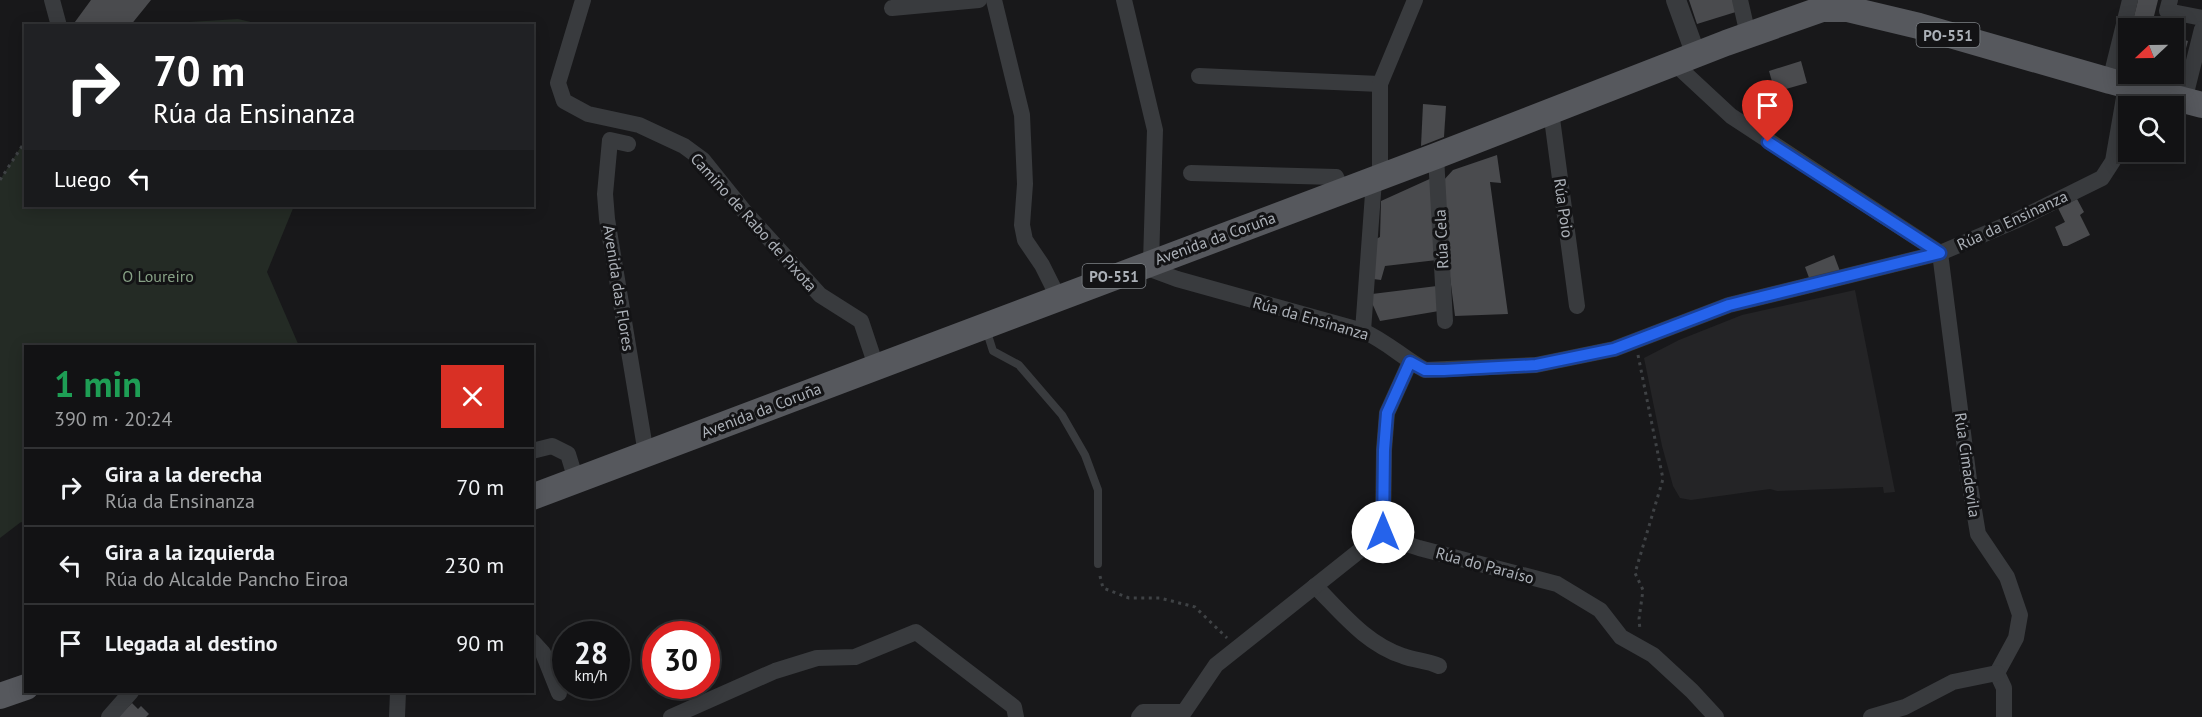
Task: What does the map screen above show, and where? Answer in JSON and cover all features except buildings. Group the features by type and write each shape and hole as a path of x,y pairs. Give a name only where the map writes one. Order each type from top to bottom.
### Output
{"main road":[{"name":"PO-551","path":"1685,59 1831,4 1919,26 2118,84 2193,103"},
{"name":"Avenida da Coruña","path":"534,496 1436,156 1685,59"},
{"path":"0,696 24,688"}],"street":[{"path":"52,0 58,24"},
{"name":"Camiño de Rabo de Pixota","path":"583,0 558,83 564,101 588,114 639,125 684,146 703,160 744,211 820,295 861,321 876,366"},
{"path":"892,8 978,0"},
{"path":"994,0 1022,115 1025,184 1022,225 1025,240 1042,265 1058,297"},
{"path":"1124,0 1155,130 1146,264"},
{"path":"1363,331 1377,178 1380,84 1415,0"},
{"path":"1676,0 1685,59 1731,116 1940,253"},
{"path":"1740,0 1748,35"},
{"name":"Rúa da Ensinanza","path":"2127,18 2130,0"},
{"path":"2170,0 2167,10 2202,18"},
{"path":"2193,103 2202,28"},
{"path":"1199,76 1380,84"},
{"name":"Rúa da Ensinanza","path":"1146,264 1177,279 1363,331 1383,340 1410,362 1425,370 1536,365 1614,349 1729,305 1940,253 2015,221 2102,178 2113,161 2118,84"},
{"name":"Rúa Poio","path":"1551,111 1577,306"},
{"name":"Avenida das Flores","path":"628,144 610,140 605,194 646,454"},
{"name":"Rúa Cela","path":"1436,156 1446,321"},
{"path":"1191,173 1336,177 1342,191"},
{"name":"Rúa Cimadevila","path":"1940,253 1978,534 2007,577 2020,615 2016,638 1997,673"},
{"path":"1139,717 1143,712 1186,714 1216,665 1383,532 1387,413 1410,362"},
{"path":"534,451 552,446 568,454 576,480"},
{"name":"Rúa do Paraíso","path":"1383,532 1394,540 1419,548 1557,584 1600,609 1621,637 1653,655 1716,717"},
{"path":"1315,586 1365,638 1404,657 1426,660 1440,666"},
{"path":"671,717 775,671 817,658 855,657 916,632 1014,707 1016,717"},
{"path":"534,643 543,653 552,676"},
{"path":"1871,717 1905,707 1953,682 1997,673 2004,688 2004,717"},
{"path":"109,717 130,693"},
{"path":"397,717 398,693"}],"lane":[{"path":"984,325 993,351 1019,365 1062,415 1085,455 1098,490 1098,564"}],"path":[{"path":"0,180 24,143"},
{"path":"1635,341 1663,479 1635,573 1643,590 1639,619 1642,649"},
{"path":"1098,564 1103,588 1130,598 1160,598 1195,607 1238,648"}],"shaded area":[{"path":"1855,290 1895,492 1884,493 1883,487 1777,491 1770,489 1691,500 1680,498 1673,486 1662,446 1644,358 1679,340 1742,315"}],"green space":[{"path":"238,19 260,24 157,24"},
{"name":"O Loureiro","path":"24,142 24,207 294,207 267,272 299,345 24,345 24,524 21,522 0,538 0,180"}],"route":[{"path":"1383,532 1387,413 1410,362 1425,370 1444,370 1536,365 1595,353 1614,349 1729,305 1940,253 1768,142"}]}
